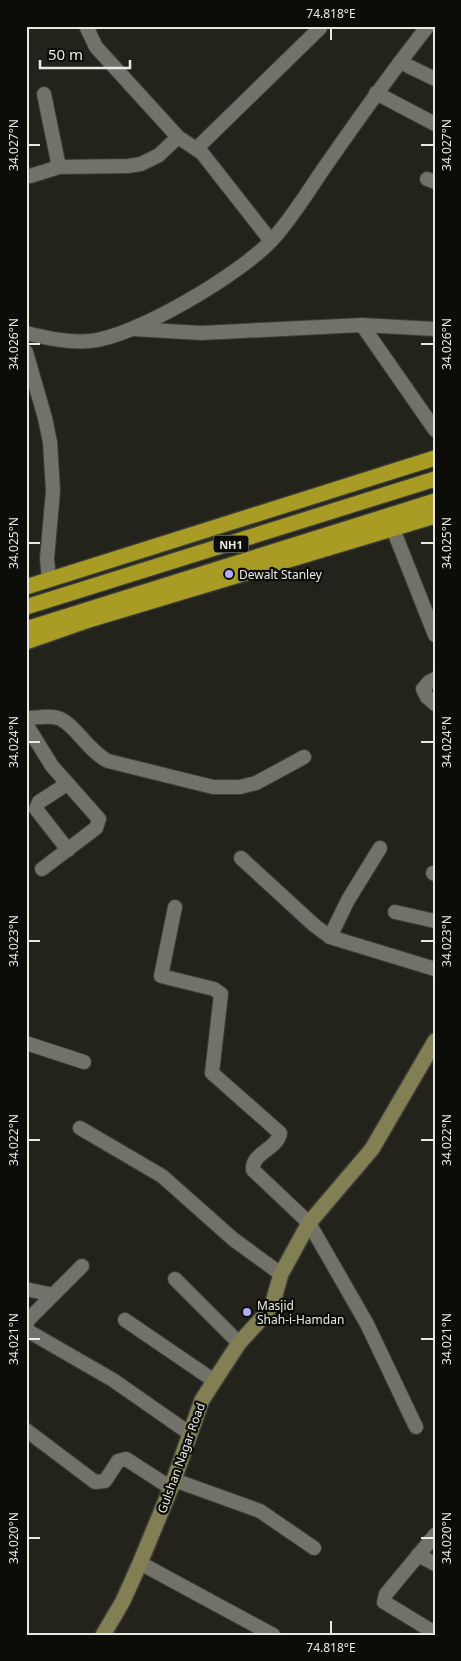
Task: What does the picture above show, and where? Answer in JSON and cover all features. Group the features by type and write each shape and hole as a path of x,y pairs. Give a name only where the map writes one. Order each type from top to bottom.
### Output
{"highway":[{"path":"26,587 435,458"},
{"name":"NH1","path":"26,607 435,478"},
{"name":"NH1","path":"26,629 435,501"},
{"path":"26,642 89,620 435,516"},
{"path":"26,587 44,591 56,598"}],"street":[{"path":"86,26 96,46 178,137 197,148 271,241"},
{"path":"26,333 59,339 92,341 131,328 187,302 271,241 376,93 428,26"},
{"path":"197,148 320,28"},
{"path":"400,62 435,79"},
{"path":"376,93 435,124"},
{"path":"44,94 59,167"},
{"path":"30,176 59,167 128,166 141,164 159,155 178,137"},
{"path":"131,328 201,333 362,325 435,329"},
{"path":"362,325 435,430"},
{"path":"27,357 50,442 53,491 47,559 49,580"},
{"path":"393,529 435,635"},
{"path":"435,680 428,682 423,689 426,697 435,704"},
{"path":"26,718 49,717 62,720 93,752 108,761 213,787 249,785 304,757"},
{"path":"26,724 52,766 99,819 96,828 42,869"},
{"path":"67,784 39,802 36,809 68,850"},
{"path":"330,937 345,905 380,848"},
{"path":"241,858 314,925 330,937 435,969"},
{"path":"175,907 161,976 214,989 221,994 212,1072 278,1130 279,1137 256,1160 252,1170 309,1223 367,1324 416,1427"},
{"path":"395,912 435,921"},
{"name":"Gulshan Nagar Road","path":"103,1635 123,1601 140,1563 172,1484 202,1400 213,1380 239,1343 264,1316 273,1302 281,1274 309,1223 372,1149 435,1040"},
{"path":"26,1043 84,1062"},
{"path":"80,1128 162,1176 233,1239 281,1274"},
{"path":"82,1266 29,1319 26,1324 28,1331 113,1380 189,1433"},
{"path":"175,1278 239,1343"},
{"path":"26,1289 53,1295"},
{"path":"125,1320 213,1380"},
{"path":"26,1430 95,1482 105,1481 118,1462 126,1459 172,1484 260,1511 314,1548"},
{"path":"435,1535 386,1594 384,1602 435,1633"},
{"path":"418,1555 435,1564"},
{"path":"140,1563 273,1635"}],"place":[{"name":"Dewalt Stanley","path":"229,574"},
{"name":"Masjid Shah-i-Hamdan","path":"247,1312"}]}
